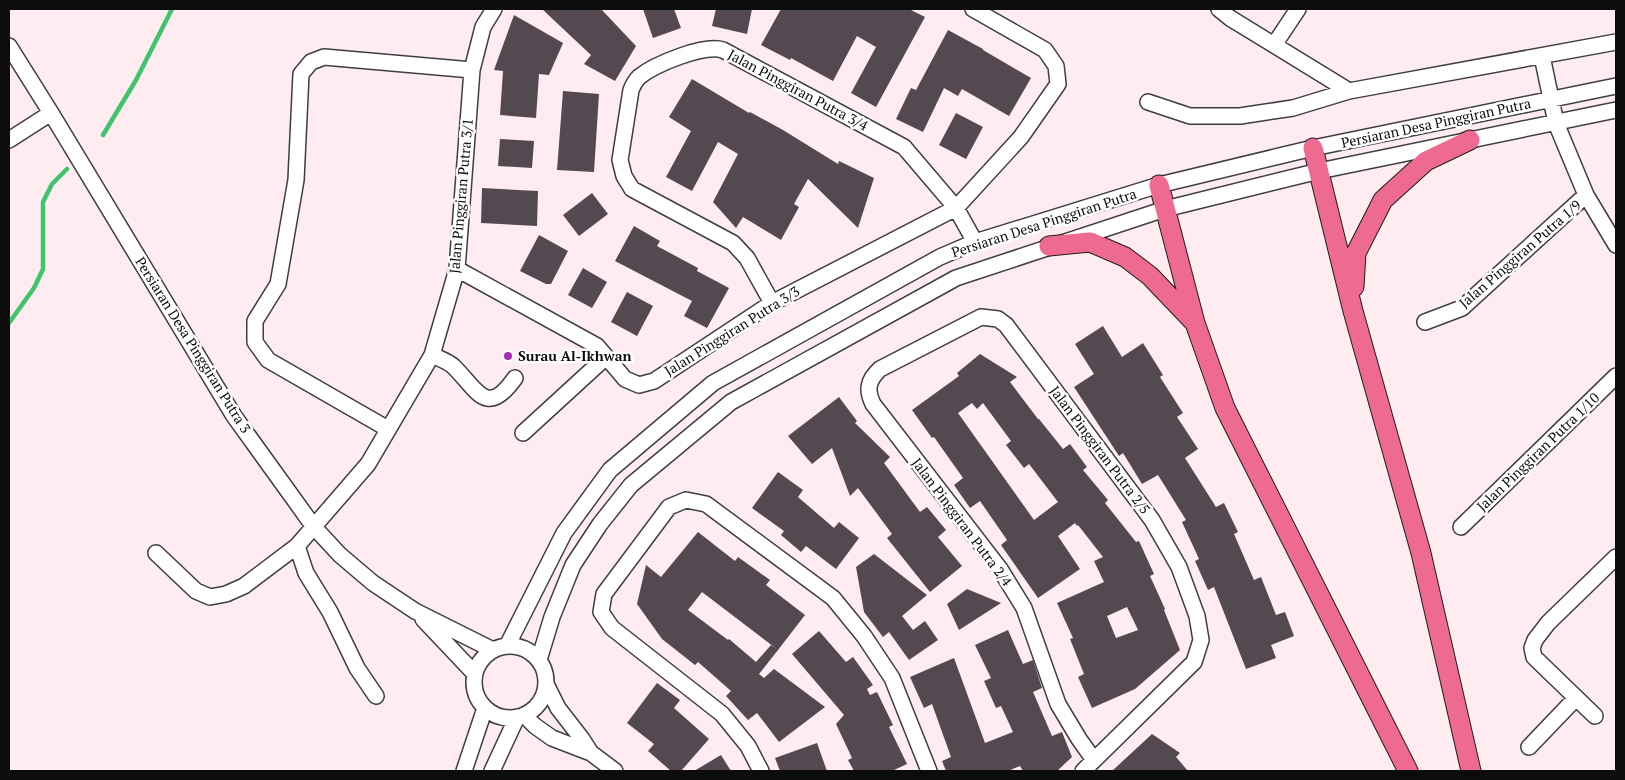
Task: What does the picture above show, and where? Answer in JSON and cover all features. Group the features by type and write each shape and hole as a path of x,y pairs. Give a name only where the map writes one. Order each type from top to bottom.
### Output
{"main road":[{"path":"1353,311 1356,253 1382,200 1426,161 1470,140"},
{"path":"1313,148 1353,311 1421,553 1471,771"},
{"path":"1158,185 1195,323 1225,408 1408,771"},
{"path":"1049,246 1090,242 1125,256 1150,276 1195,323"}],"street":[{"name":"Jalan Pinggiran Putra 3/1","path":"156,554 196,590 210,597 226,594 244,586 297,546 368,464 432,355 457,269 472,70 483,27 494,9"},
{"name":"Jalan Pinggiran Putra 3/3","path":"457,269 597,346 625,379 639,385 654,381 772,303 956,208 1021,137 1058,84 1056,66 1045,50 973,9"},
{"path":"1219,9 1225,15 1348,91"},
{"path":"1274,45 1298,9"},
{"path":"1148,102 1190,116 1240,116 1293,108 1348,91 1616,42"},
{"name":"Persiaran Desa Pinggiran Putra 3","path":"9,46 234,416 314,527 340,555 415,611 475,674"},
{"name":"Jalan Pinggiran Putra 3/4","path":"772,303 747,258 733,243 632,189 624,176 620,160 631,90 635,82 642,75 671,59 707,48 723,50 904,147 956,208 975,242"},
{"path":"1542,56 1556,123 1586,195 1616,245"},
{"path":"388,429 268,360 255,342 254,321 278,284 296,180 301,74 311,62 324,57 472,70"},
{"name":"Persiaran Desa Pinggiran Putra","path":"500,648 564,533 610,470 713,383 940,257 975,242 1158,185 1313,148 1616,86"},
{"name":"Persiaran Desa Pinggiran Putra","path":"539,660 552,616 573,565 600,524 631,485 731,402 956,278 1165,209 1319,171 1616,110"},
{"path":"9,140 51,113"},
{"name":"Jalan Pinggiran Putra 1/9","path":"1425,322 1462,308 1586,195"},
{"name":"Jalan Pinggiran Putra 2/5","path":"930,343 981,317 998,319 1006,325 1152,520 1179,567 1197,616 1201,640 1194,662 1094,760"},
{"name":"Jalan Pinggiran Putra 2/4","path":"930,343 880,369 872,376 868,385 869,395 873,404 1000,569 1024,608 1058,704 1094,760"},
{"path":"432,355 450,364 463,377 472,390 489,399 497,398 503,394 515,378"},
{"path":"523,433 606,357"},
{"name":"Jalan Pinggiran Putra 1/10","path":"1461,527 1616,376"},
{"path":"761,771 748,746 722,714 612,628 601,612 604,594 669,506 686,500 706,504 833,598 864,636 892,678 929,771"},
{"path":"297,546 306,573 330,612 357,668 376,696"},
{"path":"1595,716 1534,657 1532,648 1534,640 1548,624 1615,559"},
{"name":"Persiaran Desa Pinggiran Putra 3","path":"415,611 500,648"},
{"path":"546,684 540,703 533,710 520,716 506,718 494,714 485,708 478,698 474,686 478,664 485,656 500,648 525,649 539,660 544,671 546,684 558,708 591,753"},
{"path":"1529,747 1576,698"},
{"path":"464,771 485,708"},
{"path":"520,716 552,738 591,753 615,771"},
{"path":"492,771 520,716"},
{"path":"1083,771 1094,760"}],"building":[{"path":"542,9 601,9 636,46 615,81 584,64 591,55"},
{"path":"643,9 674,9 681,28 653,38"},
{"path":"716,9 752,9 747,34 712,26"},
{"path":"781,9 909,9 925,17 876,107 851,93 876,47 857,36 833,81 791,58 790,60 761,45"},
{"path":"514,15 563,43 549,75 539,74 536,118 500,115 503,71 494,70"},
{"path":"948,30 1031,78 1009,116 962,89 958,96 944,88 923,132 896,119 911,88 916,90"},
{"path":"692,79 749,113 783,130 838,164 839,161 874,178 858,228 808,179 794,204 799,207 781,240 743,217 736,228 713,202 738,154 718,142 692,191 666,177 691,131 669,117"},
{"path":"563,91 599,94 594,172 557,170"},
{"path":"956,113 983,127 966,159 939,145"},
{"path":"500,139 534,141 532,168 498,166"},
{"path":"482,188 538,191 537,226 481,223"},
{"path":"592,193 608,214 579,236 563,215"},
{"path":"634,226 660,241 657,246 698,268 697,271 729,288 707,328 684,316 692,301 615,261"},
{"path":"539,235 568,251 551,284 546,284 520,271"},
{"path":"583,268 607,282 592,308 568,295"},
{"path":"627,292 653,306 637,336 611,322"},
{"path":"1103,326 1122,357 1143,343 1163,375 1160,377 1183,413 1177,417 1198,449 1185,458 1216,507 1224,503 1238,532 1234,534 1254,580 1261,577 1276,615 1285,612 1294,636 1271,645 1276,658 1246,669 1214,587 1208,590 1195,561 1199,559 1182,522 1186,520 1158,475 1142,484 1123,453 1119,456 1074,387 1094,374 1075,344"},
{"path":"980,354 1017,377 1010,382 1063,449 1070,444 1087,467 1083,470 1108,500 1105,503 1136,542 1139,541 1154,574 1150,576 1165,609 1180,650 1135,689 1092,708 1078,677 1084,674 1070,639 1073,638 1057,603 1104,582 1094,561 1103,557 1078,525 1075,523 1058,536 1080,569 1038,598 1001,545 1007,540 980,501 970,508 954,485 963,478 912,410 959,376 957,373","holes":["972,403 977,409 983,403 1011,441 1006,445 1024,468 1029,464 1058,502 1034,520 958,413","1127,607 1138,630 1116,638 1107,616"]},
{"path":"839,397 857,421 855,423 890,457 884,463 920,512 927,507 946,530 938,537 962,566 930,592 887,538 892,534 858,488 850,496 832,448 812,464 788,436"},
{"path":"778,472 803,490 798,497 834,528 839,522 859,538 836,569 806,546 801,552 781,535 784,531 752,508"},
{"path":"698,532 735,561 738,557 770,580 766,585 805,615 778,650 759,674 764,678 774,669 825,707 779,742 757,713 748,720 726,696 731,691 698,662 695,665 662,639 637,604 646,565 661,577","holes":["702,592 778,650 771,645 756,662 729,639 688,610"]},
{"path":"874,554 927,595 902,616 913,630 925,621 938,640 909,660 889,632 883,637 864,612 856,567"},
{"path":"967,589 1001,603 959,630 947,604"},
{"path":"1008,630 1023,664 1033,660 1042,688 1033,692 1052,736 1062,732 1072,757 1057,771 1023,771 1020,766 1008,771 946,771 942,761 951,757 932,704 924,708 910,677 954,658 985,743 1013,732 1001,706 996,708 984,681 991,678 975,645"},
{"path":"819,631 846,662 853,657 873,685 867,689 870,695 877,692 893,725 889,727 907,764 892,771 854,771 848,760 852,758 836,724 844,715 792,654"},
{"path":"657,683 680,700 674,708 709,739 681,771 671,771 648,751 654,744 627,723"},
{"path":"1152,734 1180,753 1176,757 1188,771 1112,771"},
{"path":"817,743 827,771 780,771 775,758"},
{"path":"721,755 731,771 694,771"}],"waterway":[{"path":"103,135 136,80 172,9"},
{"path":"9,323 34,288 43,269 43,202 52,184 67,169"}],"place":[{"name":"Surau Al-Ikhwan","path":"508,356"}]}
